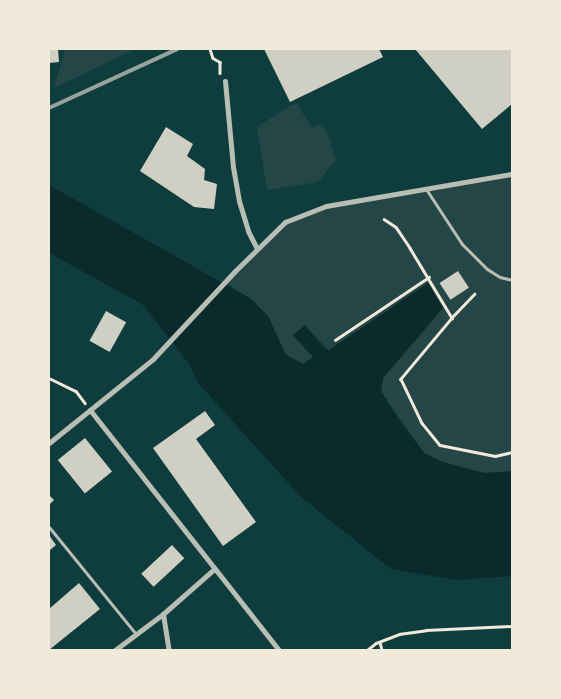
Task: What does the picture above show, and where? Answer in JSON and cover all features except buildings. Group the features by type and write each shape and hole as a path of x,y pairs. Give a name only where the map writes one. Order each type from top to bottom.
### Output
{"street":[{"path":"225,80 233,167 239,200 248,231 257,249"},
{"path":"49,443 154,359 257,249 285,222 298,215 326,206 512,174"},
{"path":"90,410 280,650"},
{"path":"116,650 163,614 214,569"},
{"path":"163,614 169,650"}],"lane":[{"path":"426,188 462,244 487,269 500,277 512,280"},
{"path":"49,527 136,634"}],"path":[{"path":"210,49 213,58 220,62 220,77"},
{"path":"384,219 396,227 429,277 452,318"},
{"path":"335,340 429,277"},
{"path":"475,294 452,318 401,379 422,423 440,444 495,456 512,452"},
{"path":"49,378 76,391 90,410"},
{"path":"367,650 399,634 426,630 512,626"},
{"path":"380,642 382,650"}],"shaded area":[{"path":"65,49 135,49 54,88"},
{"path":"297,104 312,128 319,124 327,132 336,160 318,182 267,190 257,127 291,105"},
{"path":"512,174 512,471 484,473 443,463 424,453 381,391 383,378 442,308 428,283 329,350 305,326 293,335 313,357 303,364 286,355 268,316 251,299 225,282 285,222 326,206"},
{"path":"49,185 251,299 268,316 286,355 303,364 313,357 293,335 305,325 324,348 329,350 428,283 443,308 383,378 381,391 394,413 424,453 443,462 484,473 512,471 512,576 457,580 391,569 301,497 198,383 190,365 142,304 49,253"}],"railway":[{"path":"49,108 177,49"}]}
